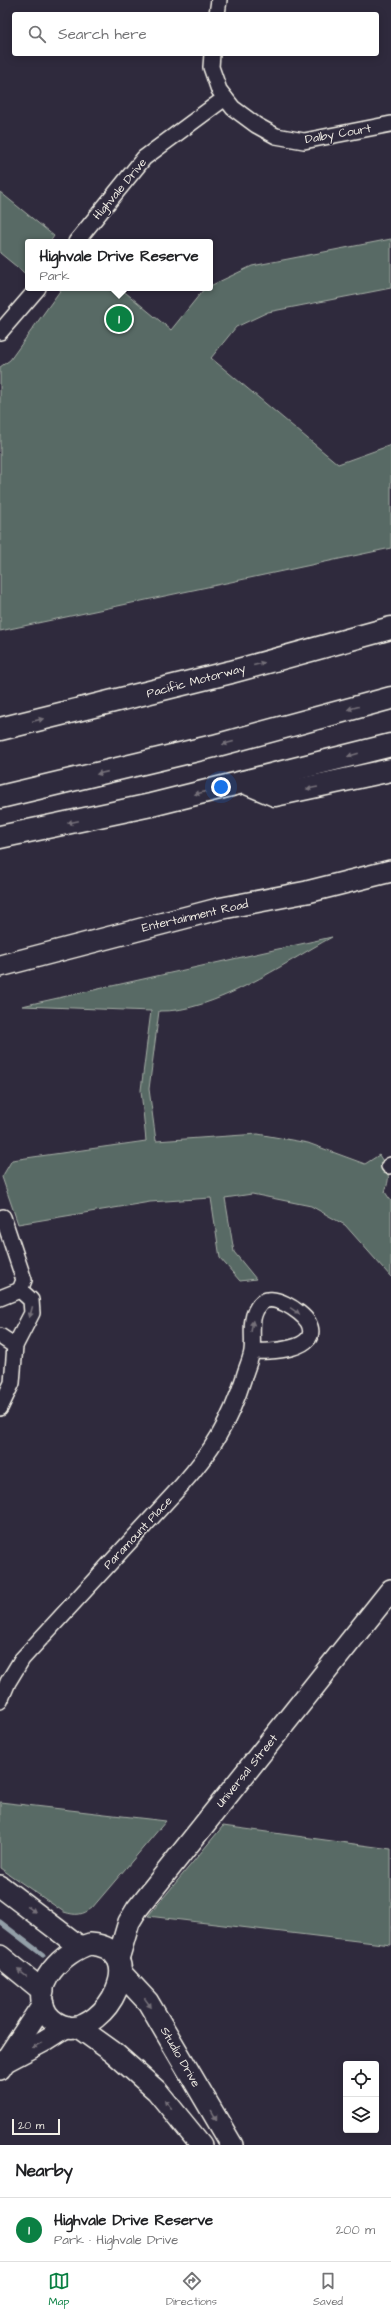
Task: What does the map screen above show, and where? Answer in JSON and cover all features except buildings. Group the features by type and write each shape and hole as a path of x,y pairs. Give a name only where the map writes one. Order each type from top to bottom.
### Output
{"highway":[{"name":"Pacific Motorway","path":"0,729 208,678 391,628"},
{"path":"0,797 214,746 391,698"},
{"path":"0,837 151,805 391,745"},
{"path":"244,782 276,795 391,770"}],"street":[{"path":"216,12 219,0"},
{"name":"Dalby Court","path":"212,56 211,67 218,90 233,108 256,125 276,136 304,141 391,124"},
{"name":"Highvale Drive","path":"78,239 144,158 225,98"},
{"path":"0,332 35,291"},
{"name":"Entertainment Road","path":"0,966 218,909 307,892 391,871"},
{"path":"0,1298 20,1290 24,1280 3,1217"},
{"path":"0,1408 12,1383 15,1346 32,1313 33,1306 28,1296 20,1290"},
{"path":"0,1336 15,1346"},
{"name":"Paramount Place","path":"0,1701 4,1680 203,1462 218,1440 233,1411 252,1351"},
{"name":"Universal Street","path":"120,1967 129,1922 137,1909 391,1590"},
{"path":"0,1886 80,1947"},
{"path":"90,1944 104,1947 120,1967 120,1983 110,2002 92,2019 44,2041 3,2064 43,1998 49,1975 55,1967 63,1958 80,1947 90,1944"},
{"path":"0,1956 43,1998 48,2016 54,2021 72,2027 113,2052 157,2091 201,2145"},
{"name":"Studio Drive","path":"120,1967 148,2002 232,2145"}],"green space":[{"path":"0,192 54,236 52,239 25,239 25,274 0,253"},
{"path":"391,239 391,288 268,312 236,327 211,358 338,464 391,445 391,548 0,631 0,367 10,360 60,291 124,291 171,330 202,291 213,291 213,285 252,266"},
{"path":"332,937 271,972 225,995 202,1004 180,1009 159,1011 149,1089 156,1141 258,1134 308,1143 365,1164 379,1155 387,1169 388,1181 385,1192 391,1201 391,1277 345,1225 311,1206 252,1194 225,1198 234,1252 256,1279 240,1281 220,1258 211,1198 150,1202 18,1224 2,1177 12,1160 146,1141 141,1090 151,1011 22,1006"},
{"path":"0,1802 166,1821 92,1908 86,1912 72,1914 64,1912 0,1868"},
{"path":"223,1826 391,1849 391,1945 148,1916"}],"waterway":[{"path":"0,1922 43,1955"}],"place":[{"name":"Highvale Drive Reserve","path":"119,319"}]}
